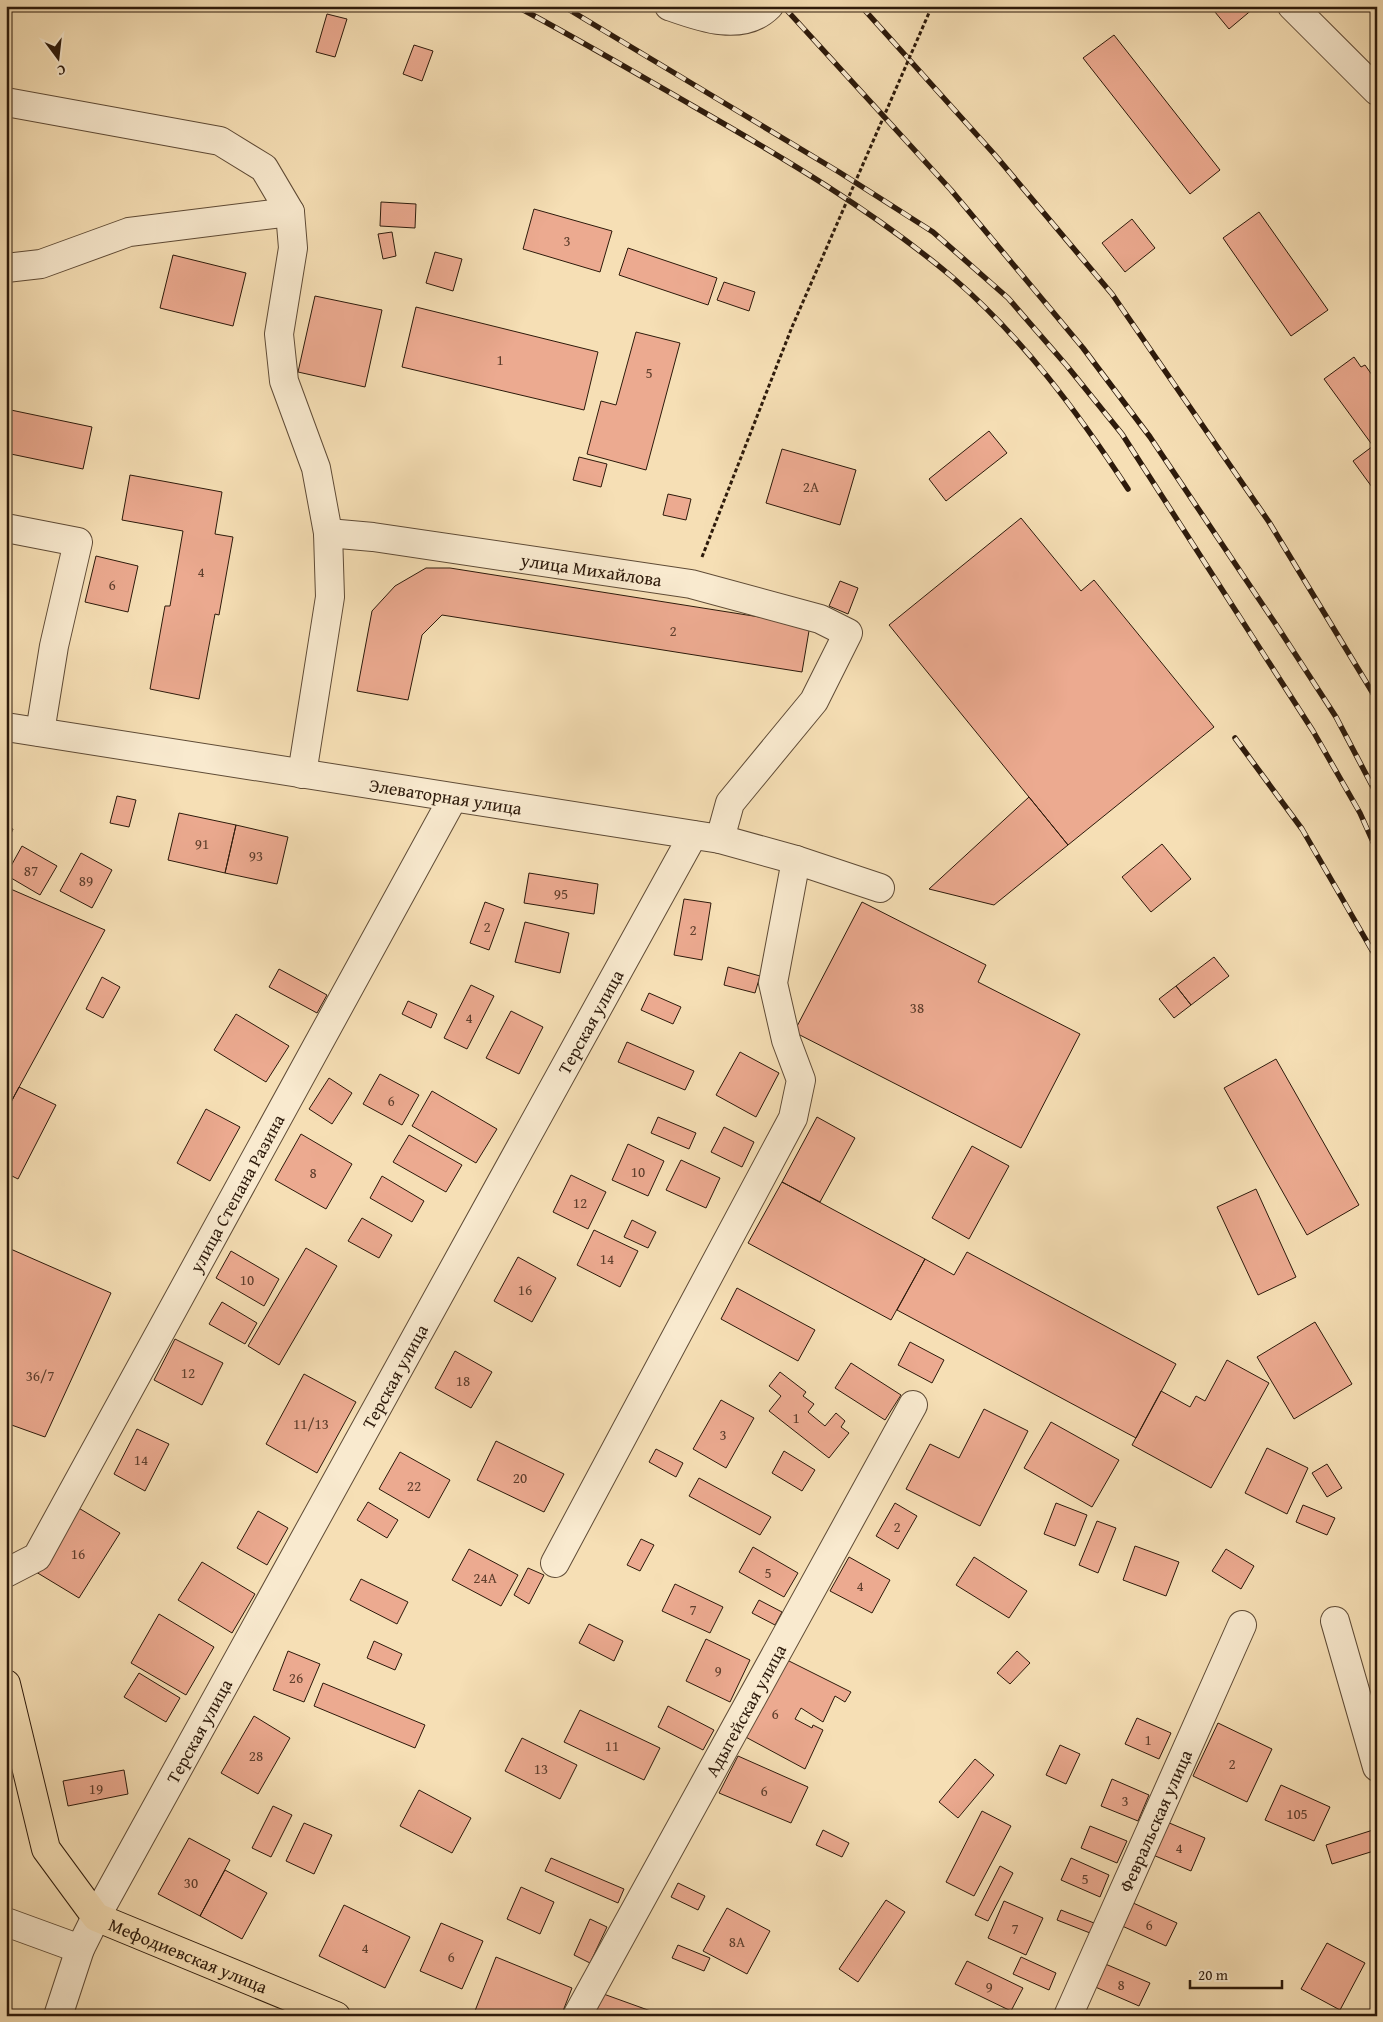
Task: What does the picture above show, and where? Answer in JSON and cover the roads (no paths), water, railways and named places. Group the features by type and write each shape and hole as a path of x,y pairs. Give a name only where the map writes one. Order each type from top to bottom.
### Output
{"main road":[{"path":"6,1684 46,1849 96,1916"},
{"name":"Мефодиевская улица","path":"96,1916 336,2016"}],"street":[{"path":"669,6 720,22 759,16 769,6"},
{"path":"1292,6 1377,91"},
{"path":"6,102 220,141 264,168 290,212 293,248 279,334 284,380 316,468 328,533 330,596 302,774"},
{"path":"6,268 40,264 129,232 290,212"},
{"path":"6,528 78,542 54,646 40,732"},
{"name":"улица Михайлова","path":"328,533 373,537 691,584 820,619 848,633 814,702 730,803 720,839"},
{"name":"Элеваторная улица","path":"6,727 720,839 796,860 880,888"},
{"name":"улица Степана Разина","path":"6,1573 37,1557 453,798"},
{"name":"Терская улица","path":"58,2016 80,1949 96,1916 693,835"},
{"path":"555,1563 792,1118 801,1080 786,1040 774,983 796,860"},
{"name":"Адыгейская улица","path":"577,2016 913,1405"},
{"path":"1335,1621 1377,1767"},
{"name":"Февральская улица","path":"1068,2016 1242,1624"},
{"path":"6,1922 80,1949"}],"railway":[{"path":"516,6 726,125 826,185 921,252 977,299 1025,350 1089,431 1128,489"},
{"path":"563,6 839,172 933,232 1008,298 1067,366 1122,434 1313,731 1360,813 1377,851"},
{"path":"783,6 951,190 1083,348 1150,437 1277,626 1336,717 1377,795"},
{"path":"861,6 995,155 1112,294 1269,522 1377,700"},
{"path":"1235,738 1302,829 1377,959"}]}
